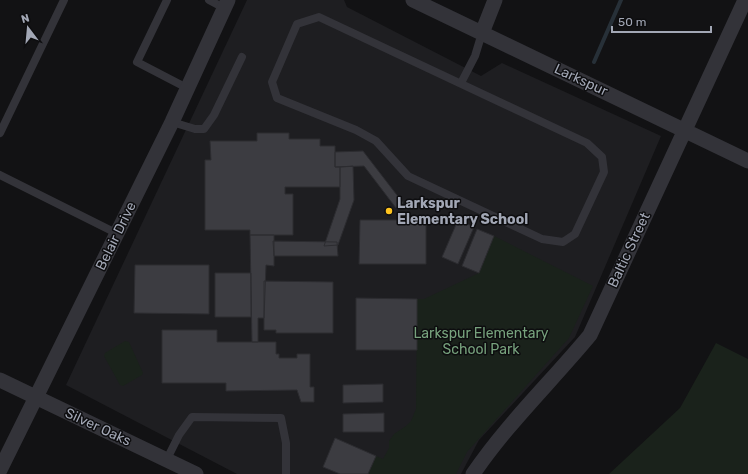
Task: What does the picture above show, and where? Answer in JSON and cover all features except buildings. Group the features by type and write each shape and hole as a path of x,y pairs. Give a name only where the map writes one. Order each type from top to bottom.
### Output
{"street":[{"name":"Larkspur","path":"413,0 748,161"},
{"path":"482,33 495,0"},
{"name":"Baltic Street","path":"473,474 513,421 557,374 590,335 745,0"},
{"name":"Belair Drive","path":"0,470 35,397 62,347 118,234 172,122 226,4"},
{"name":"Silver Oaks","path":"0,380 196,474"}],"lane":[{"path":"0,133 64,0"},
{"path":"167,0 137,62 187,88"},
{"path":"209,0 226,4"},
{"path":"319,17 461,82 587,143 602,157 604,172 576,234 563,242 542,239 408,176 376,141 356,130 278,98 272,82 297,24 319,17"},
{"path":"461,82 475,56 482,33"},
{"path":"172,122 195,129 204,129 214,116 242,57"},
{"path":"0,175 118,234"},
{"path":"167,459 179,435 192,417 281,418 286,443 286,474"}],"shaded area":[{"name":"Larkspur Elementary School","path":"247,0 344,0 347,7 481,76 502,63 661,136 575,337 479,440 461,474 237,474 66,385"}],"green space":[{"name":"Larkspur Elementary School Park","path":"494,236 593,286 569,338 467,452 456,474 368,474 376,456 383,459 389,448 389,441 394,434 411,421 416,409 417,299 424,299 479,273"},
{"path":"125,341 129,342 143,373 123,386 120,385 104,356 105,353"},
{"path":"716,343 748,359 748,474 609,474 680,408"}],"waterway":[{"path":"594,62 621,0"}],"place":[{"name":"Larkspur Elementary School","path":"389,211"}]}
